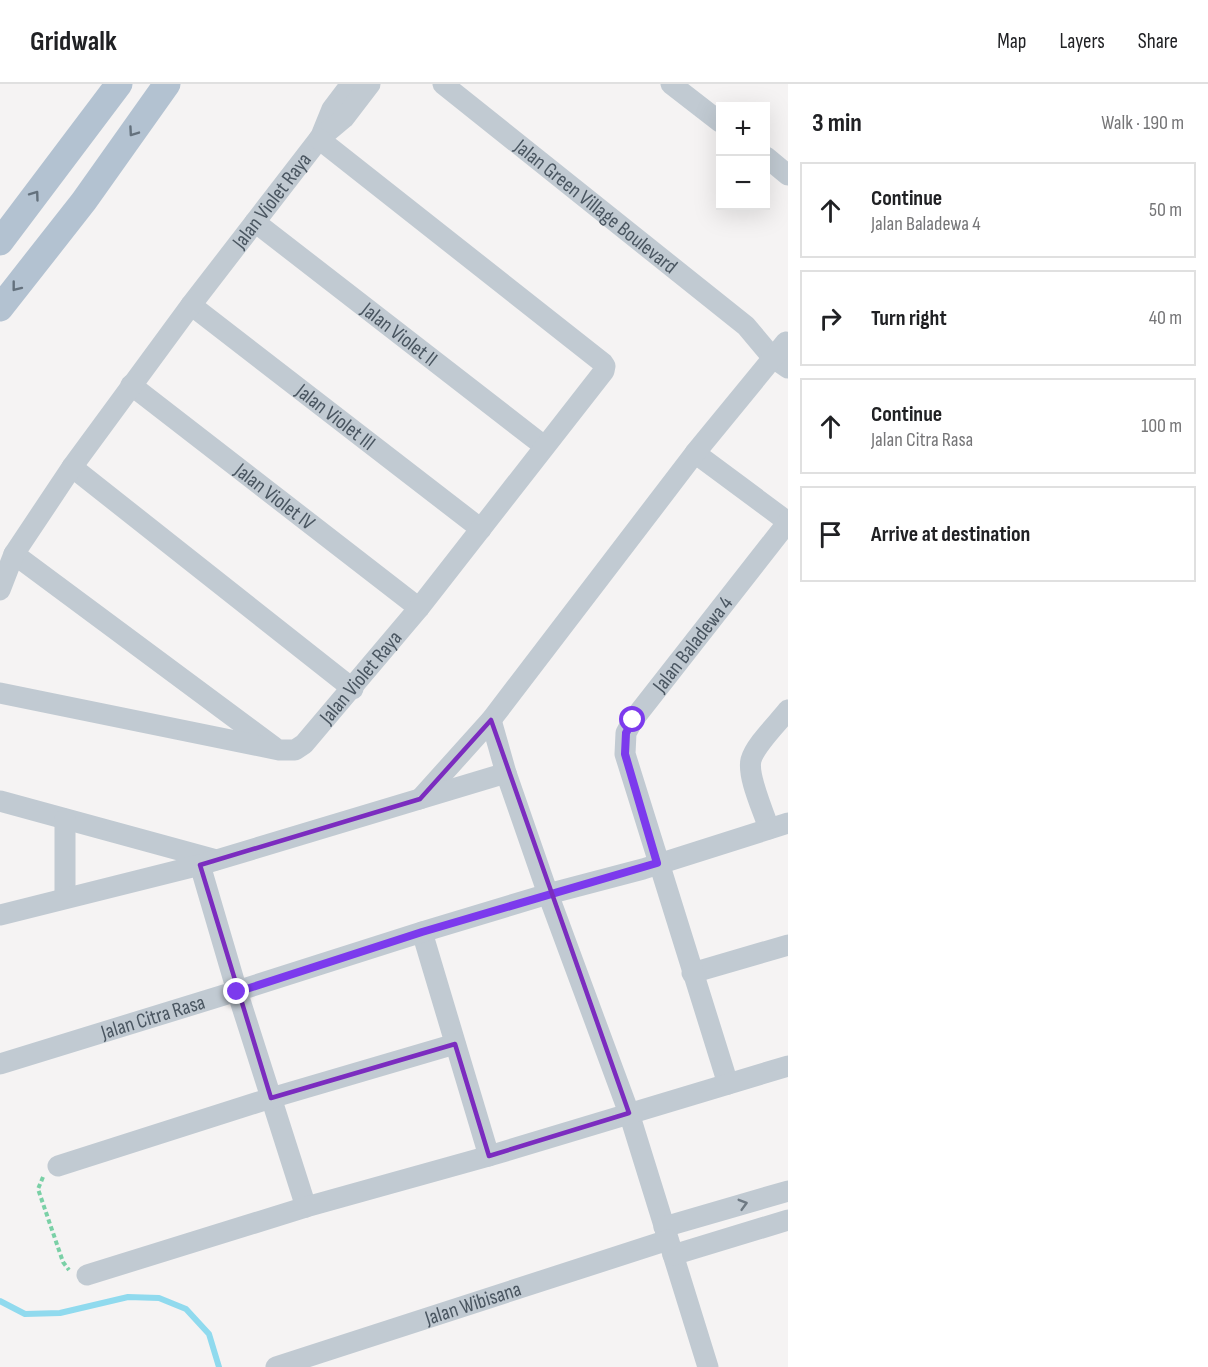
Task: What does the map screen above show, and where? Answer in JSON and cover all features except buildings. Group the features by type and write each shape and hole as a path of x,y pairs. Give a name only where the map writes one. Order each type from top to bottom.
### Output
{"main road":[{"path":"0,242 119,84"},
{"path":"0,308 84,201 167,84"}],"street":[{"name":"Jalan Violet Raya","path":"319,139 332,108 351,84"},
{"name":"Jalan Violet Raya","path":"0,590 14,554 72,467 131,385 319,139 344,118 370,84"},
{"name":"Jalan Green Village Boulevard","path":"442,84 749,329 784,352"},
{"path":"681,87 716,118"},
{"name":"Jalan Violet Raya","path":"0,693 279,750 295,750 304,744 353,689 604,371 603,363 319,139"},
{"path":"770,161 788,175"},
{"name":"Jalan Violet II","path":"255,222 544,446"},
{"name":"Jalan Violet III","path":"191,304 481,529"},
{"path":"420,799 491,720 694,453 784,352"},
{"name":"Jalan Violet IV","path":"131,385 419,608"},
{"path":"694,453 788,522"},
{"path":"72,467 353,689"},
{"name":"Jalan Baladewa 4","path":"728,1084 657,863 625,754 626,733 633,720 788,522"},
{"path":"14,554 279,750"},
{"path":"779,826 751,773 751,759 788,710"},
{"path":"491,720 506,772 548,894 629,1113 668,1241 702,1365"},
{"path":"0,915 208,863 506,772"},
{"path":"0,801 208,863"},
{"path":"65,819 65,898"},
{"name":"Jalan Citra Rasa","path":"0,1064 237,992 422,932 779,826"},
{"path":"208,863 237,992 306,1207"},
{"path":"422,932 489,1156"},
{"path":"692,973 788,945"},
{"path":"58,1166 271,1098 455,1044"},
{"path":"87,1275 306,1207 489,1156 788,1066"},
{"path":"668,1241 698,1217 788,1191"},
{"path":"668,1241 709,1244 788,1220"},
{"name":"Jalan Wibisana","path":"276,1367 668,1241"}],"path":[{"path":"58,1166 44,1176 38,1189 66,1267 78,1275 87,1275"}],"highlighted area":[{"path":"491,720 629,1113 489,1156 455,1044 271,1098 200,865 420,799"}],"waterway":[{"path":"0,1301 25,1314 60,1313 128,1297 159,1298 186,1309 209,1334 219,1367"}],"route":[{"path":"237,992 422,932 657,863 625,754 626,733 633,720"}]}
